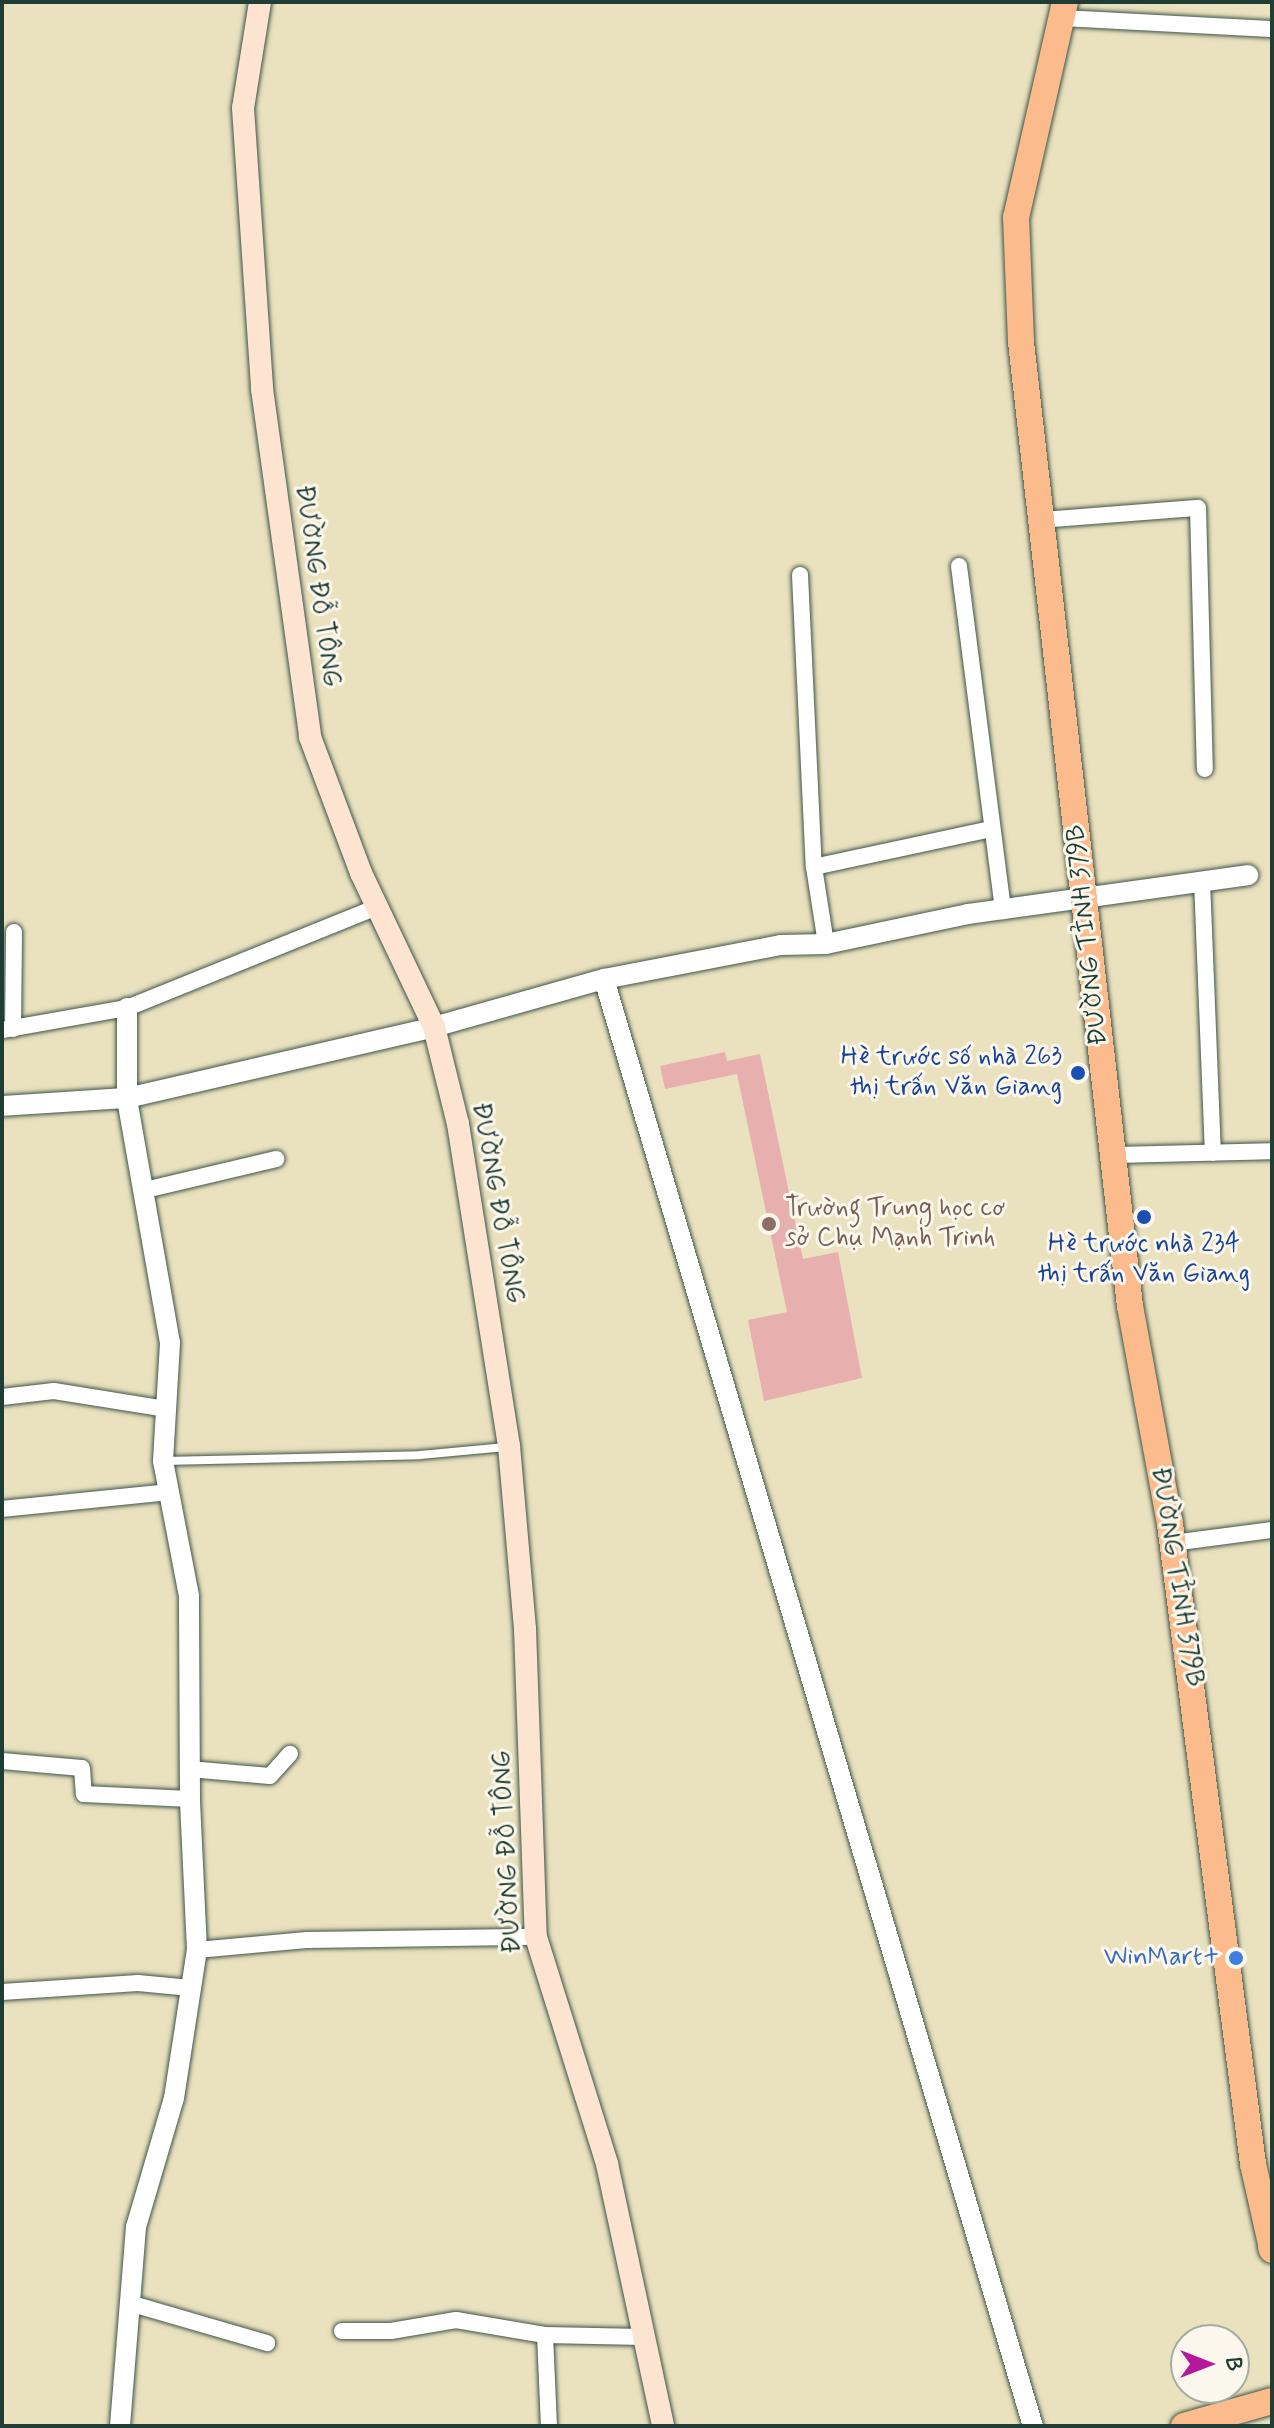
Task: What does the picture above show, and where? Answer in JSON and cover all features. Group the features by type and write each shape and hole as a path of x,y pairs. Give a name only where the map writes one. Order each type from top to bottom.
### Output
{"main road":[{"name":"ĐƯỜNG ĐỖ TÔNG","path":"260,2 243,108 262,389 310,737 377,907 434,1027 458,1124 509,1446 525,1629 536,1937 607,2164 663,2426"},
{"name":"ĐƯỜNG TỈNH 379B","path":"1063,10 1016,217 1021,342 1130,1306 1173,1543 1253,2164 1272,2248"},
{"path":"1184,2426 1272,2401"}],"street":[{"path":"1063,10 1272,29"},
{"path":"1041,520 1198,508 1205,769"},
{"path":"959,566 1003,911"},
{"path":"800,575 814,867 826,944"},
{"path":"814,867 992,829"},
{"path":"2,1106 127,1098 434,1027 604,979 781,945 826,944 1003,911 1248,875"},
{"path":"1202,881 1213,1153"},
{"path":"14,932 8,1030 127,1008 377,907"},
{"path":"604,979 1033,2426"},
{"path":"120,2426 136,2227 174,2098 197,1950 189,1769 189,1596 163,1461 170,1343 127,1098 127,1008"},
{"path":"1113,1155 1272,1154"},
{"path":"145,1190 276,1159"},
{"path":"2,1397 54,1391 166,1409"},
{"path":"2,1509 169,1492"},
{"path":"1173,1543 1272,1530"},
{"path":"189,1769 270,1776 290,1754"},
{"path":"2,1761 82,1768 84,1794 190,1799"},
{"path":"197,1950 307,1940 536,1937"},
{"path":"2,1992 138,1983 191,1988"},
{"path":"129,2303 267,2343"},
{"path":"342,2331 391,2331 456,2320 545,2335 644,2337"},
{"path":"545,2335 549,2426"}],"lane":[{"path":"163,1461 420,1455 509,1446"}],"building":[{"path":"725,1052 727,1061 760,1054 803,1259 838,1252 862,1378 764,1401 748,1320 787,1312 737,1074 665,1089 660,1066"}],"place":[{"name":"Hè trước số nhà 263 thị trấn Văn Giang","path":"1078,1073"},
{"name":"Hè trước nhà 234 thị trấn Văn Giang","path":"1144,1217"},
{"name":"Trường Trung học cơ sở Chụ Mạnh Trinh","path":"769,1224"},
{"name":"WinMart+","path":"1236,1958"}]}
